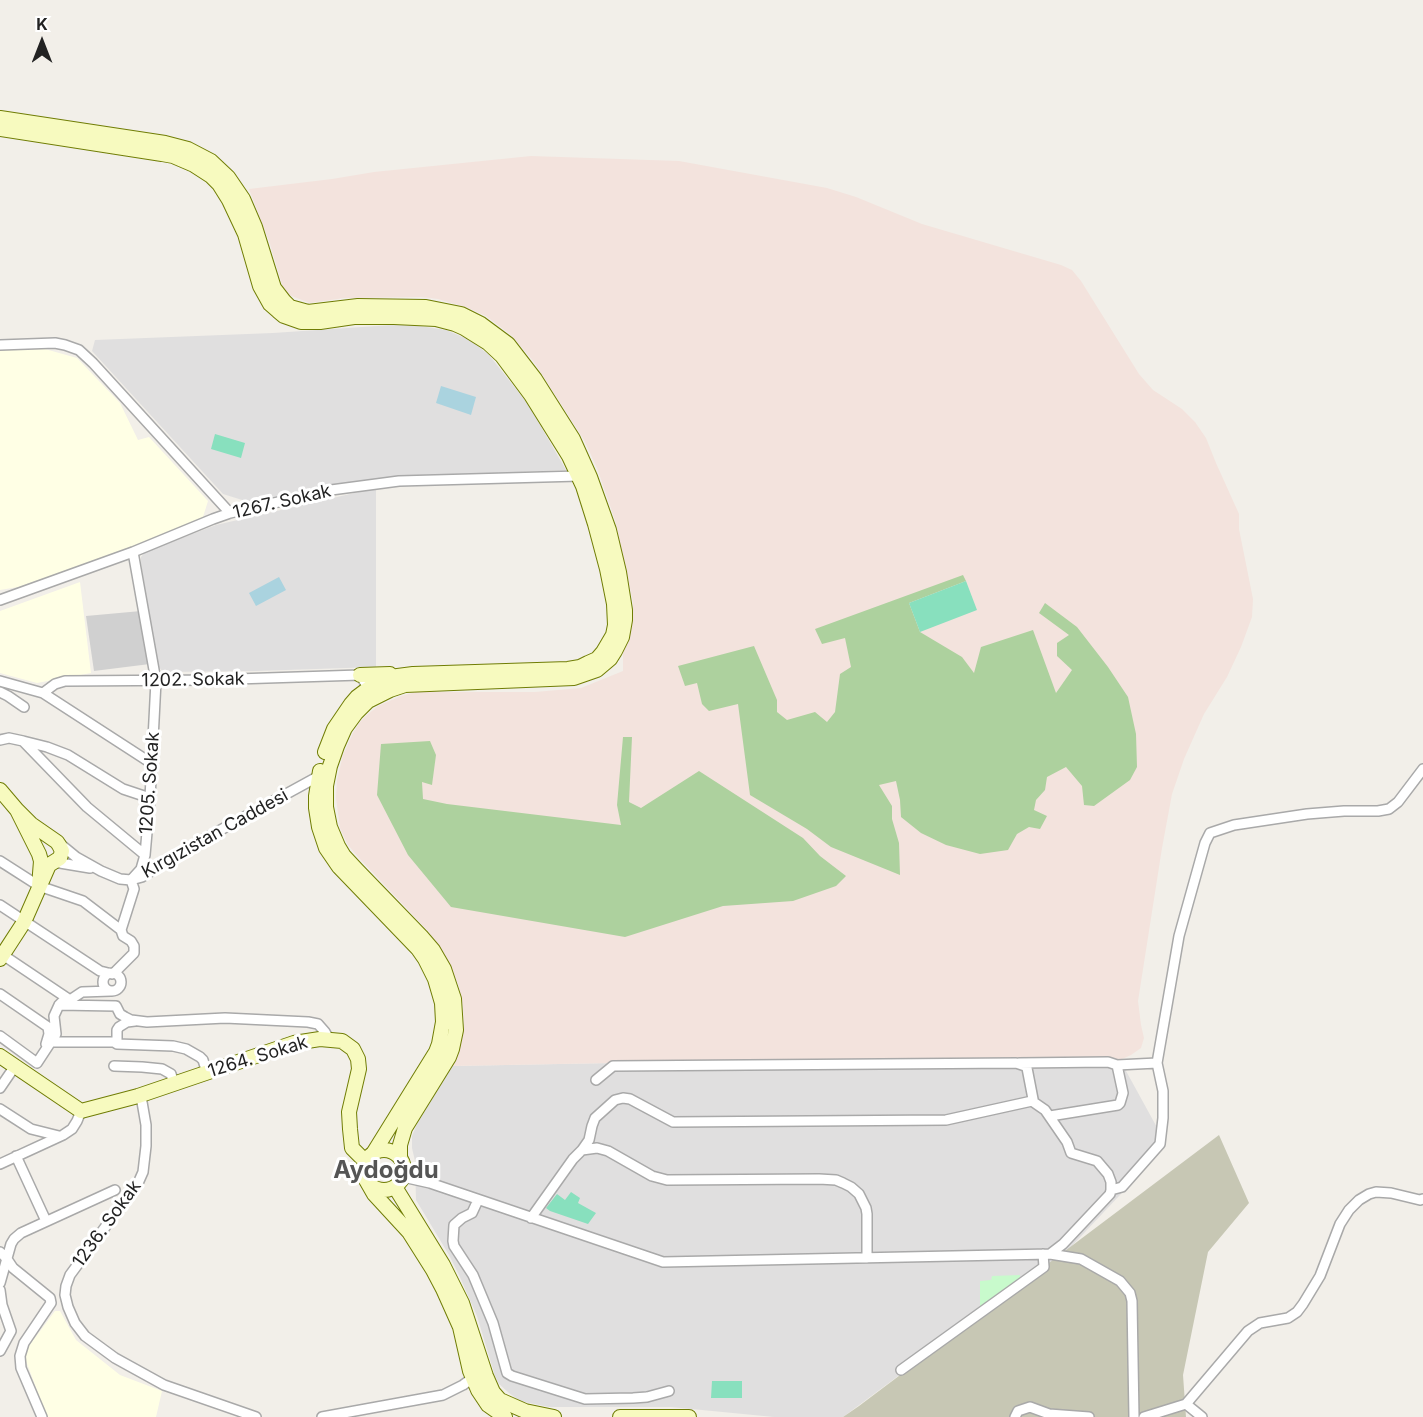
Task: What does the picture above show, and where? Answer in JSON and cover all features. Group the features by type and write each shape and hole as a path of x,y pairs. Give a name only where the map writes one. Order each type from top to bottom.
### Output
{"main road":[{"path":"0,118 16,126 173,156 203,170 219,184 236,213 245,234 260,286 270,304 278,311 292,319 311,322 380,316 424,318 455,324 488,343 531,395 579,476 600,540 614,604 615,625 609,643 597,659 580,667 568,669 353,675"},
{"path":"0,129 16,126 165,143 201,155 219,168 237,188 255,228 274,288 291,307 308,312 358,306 412,306 452,311 471,318 490,329 508,344 535,379 583,458 609,530 619,572 625,620 619,645 610,659 597,670 574,678 405,685 368,695"},
{"path":"413,674 390,677 368,695 345,728 316,796 317,818 326,848 339,867 418,949 435,980 442,1004 443,1022 440,1044 370,1157 364,1174 374,1194 409,1232 433,1270 478,1374 500,1400 525,1411 554,1417"},
{"path":"323,775 330,827 338,846 344,856 433,950 444,969 454,999 456,1030 452,1049 405,1128 400,1144 400,1158"},
{"name":"Kırgızistan Caddesi","path":"0,790 31,824 57,842"},
{"name":"Kırgızistan Caddesi","path":"17,810 39,854 41,861 39,886"},
{"path":"49,840 57,842 61,848 60,858 54,862 46,862 39,854 40,846 49,840"},
{"name":"Kırgızistan Caddesi","path":"1,955 24,922 49,865 54,862"},
{"name":"1264. Sokak","path":"81,1111 138,1096 294,1043 311,1039 329,1039 346,1043 353,1049 358,1059 359,1069 349,1112 352,1148 370,1157"},
{"path":"0,1056 81,1111"},
{"path":"366,1180 376,1189 389,1190 399,1182 404,1170 400,1158 388,1150 381,1150 370,1157"},
{"path":"399,1182 454,1286 467,1317 481,1395 488,1405 505,1417"},
{"path":"621,1417 689,1417"}],"street":[{"path":"0,345 55,343 79,350 230,513"},
{"name":"1267. Sokak","path":"0,600 133,552 230,513 331,490 399,481 579,476"},
{"name":"1205. Sokak","path":"131,880 141,869 145,855 156,681 133,552"},
{"path":"353,675 368,695"},
{"name":"1202. Sokak","path":"43,693 55,684 65,681 156,681 353,675"},
{"path":"0,681 43,693 151,764"},
{"path":"0,692 24,707"},
{"path":"1,738 47,747 68,755 123,789 150,798"},
{"path":"23,741 87,807 145,855"},
{"path":"901,1370 1044,1267 1046,1254 1068,1238 1111,1190 1122,1187 1160,1144 1163,1090 1157,1063 1179,936 1210,832 1234,825 1307,814 1378,811 1389,808 1398,802 1423,769"},
{"name":"Kırgızistan Caddesi","path":"57,842 76,857 101,871 120,879 131,880 142,877 184,850 323,775"},
{"path":"0,861 39,886 83,901 121,930 123,936 131,941 135,950 120,969 112,974"},
{"name":"Kırgızistan Caddesi","path":"54,862 101,871"},
{"path":"121,930 134,889 131,880"},
{"path":"0,905 100,971 117,975 121,983 116,990 82,992 70,1000 62,1001"},
{"path":"1,955 62,1001 116,1006 120,1014 135,1021"},
{"path":"0,994 48,1027 49,1034 42,1056"},
{"path":"0,1036 38,1063 56,1034 54,1016 62,1001"},
{"path":"115,1043 117,1030 126,1022 156,1023 230,1018 302,1021 318,1024 329,1039"},
{"path":"51,1042 115,1043 186,1049 203,1060 207,1073"},
{"path":"1016,1063 1027,1068 1033,1095 1032,1101"},
{"path":"596,1080 613,1066 1157,1063"},
{"path":"1050,1116 1118,1105 1123,1093 1117,1065"},
{"path":"0,1088 15,1066"},
{"path":"114,1066 162,1069 171,1074 174,1084"},
{"name":"1236. Sokak","path":"66,1300 66,1286 70,1275 139,1181 143,1172 146,1125 142,1102 138,1096"},
{"path":"531,1218 569,1163 590,1140 595,1118 615,1100 623,1098 630,1099 674,1122 946,1120 1032,1101 1050,1116 1067,1142 1071,1153 1097,1161 1112,1182 1111,1190"},
{"path":"0,1109 31,1129 59,1136"},
{"path":"0,1164 72,1129 81,1111"},
{"path":"582,1150 602,1149 647,1174 667,1180 836,1180 851,1187 859,1194 866,1208 867,1258"},
{"path":"16,1156 46,1221"},
{"path":"399,1182 430,1184 663,1262 1046,1254 1082,1259 1120,1281 1130,1293 1134,1417"},
{"path":"0,1283 2,1254 21,1233 115,1190"},
{"path":"1144,1417 1186,1404 1248,1331 1260,1323 1288,1318 1297,1312 1320,1276 1341,1224 1349,1210 1359,1200 1376,1192 1391,1192 1423,1199"},
{"path":"478,1200 472,1213 454,1225 454,1246 473,1275 493,1323 507,1373 585,1399 647,1397 669,1392"},
{"path":"2,1254 13,1268 50,1298 51,1303"},
{"path":"0,1290 1,1306 11,1331 0,1351"},
{"path":"42,1417 21,1368 20,1356 24,1343 51,1303 66,1300 75,1323 85,1336 115,1358 164,1384 256,1417"},
{"path":"322,1417 443,1395 478,1374"},
{"path":"1186,1404 1202,1417"},
{"path":"1014,1417 1018,1411 1030,1407 1049,1414 1089,1417"}],"shaded area":[{"path":"531,156 679,161 827,188 856,197 922,224 1061,265 1072,270 1081,281 1139,374 1153,390 1182,409 1206,438 1239,514 1239,529 1253,599 1252,617 1227,677 1204,714 1184,759 1172,794 1138,1001 1144,1038 1141,1048 1131,1055 1120,1060 718,1061 452,1066 464,1027 463,1006 458,984 446,957 428,931 348,845 340,828 336,798 337,780 343,755 359,723 378,706 401,696 416,692 535,692 581,688 623,671 623,644 633,615 633,602 615,520 597,468 584,440 534,362 511,335 486,316 438,299 421,297 344,298 310,303 289,295 283,288 270,244 249,189 374,172"},
{"path":"413,325 446,330 470,340 489,355 528,404 566,470 403,477 330,485 255,504 223,494 92,351 95,340 273,333"},
{"path":"45,349 77,358 120,403 138,440 149,437 208,501 203,517 126,550 18,587 0,590 0,350"},
{"path":"376,488 376,667 163,672 158,666 141,563 141,557 145,552 216,525"},
{"path":"80,582 91,673 37,683 0,673 0,611"},
{"path":"141,611 150,664 94,671 86,616"},
{"path":"1120,1060 1165,1142 1136,1178 1069,1249 843,1417 774,1417 671,1407 549,1407 520,1401 499,1384 477,1316 459,1275 416,1200 412,1136 452,1066 718,1061"},
{"path":"1219,1135 1249,1203 1208,1252 1183,1375 1186,1417 843,1417 859,1406"},
{"path":"55,1311 60,1311 76,1340 120,1375 162,1391 156,1417 47,1417 26,1361 26,1350"}],"green space":[{"path":"215,434 245,443 241,458 211,449"},
{"path":"963,575 966,581 909,603 920,632 962,657 974,673 981,647 1033,630 1056,693 1072,670 1057,656 1057,643 1069,635 1039,613 1045,603 1077,627 1128,697 1136,734 1137,767 1130,780 1094,806 1084,805 1082,786 1066,767 1047,777 1045,790 1036,800 1034,810 1047,816 1040,829 1029,827 1017,834 1008,850 980,854 946,845 921,833 901,817 896,781 879,785 892,806 892,819 899,843 900,875 831,847 807,829 750,795 738,704 709,711 702,704 697,683 685,686 678,666 754,646 777,700 777,712 787,720 815,712 827,722 835,712 840,674 851,667 845,638 822,644 815,629"},
{"path":"966,581 977,610 920,632 909,603"},
{"path":"623,737 632,737 629,802 641,808 699,771 803,838 820,856 846,876 836,886 793,901 723,906 625,937 451,907 408,855 377,795 381,744 430,741 436,755 432,785 422,782 423,799 447,804 621,825 617,805"},
{"path":"571,1192 580,1198 578,1203 596,1213 588,1224 546,1208 557,1194 565,1200"},
{"path":"1020,1275 1020,1279 980,1307 980,1281 991,1280 992,1276"},
{"path":"712,1381 742,1381 742,1398 711,1398"}],"water":[{"path":"441,386 476,397 471,415 436,403"},
{"path":"279,577 286,590 256,606 249,593"}],"district":[{"name":"Aydoğdu","path":"386,1171"}]}
